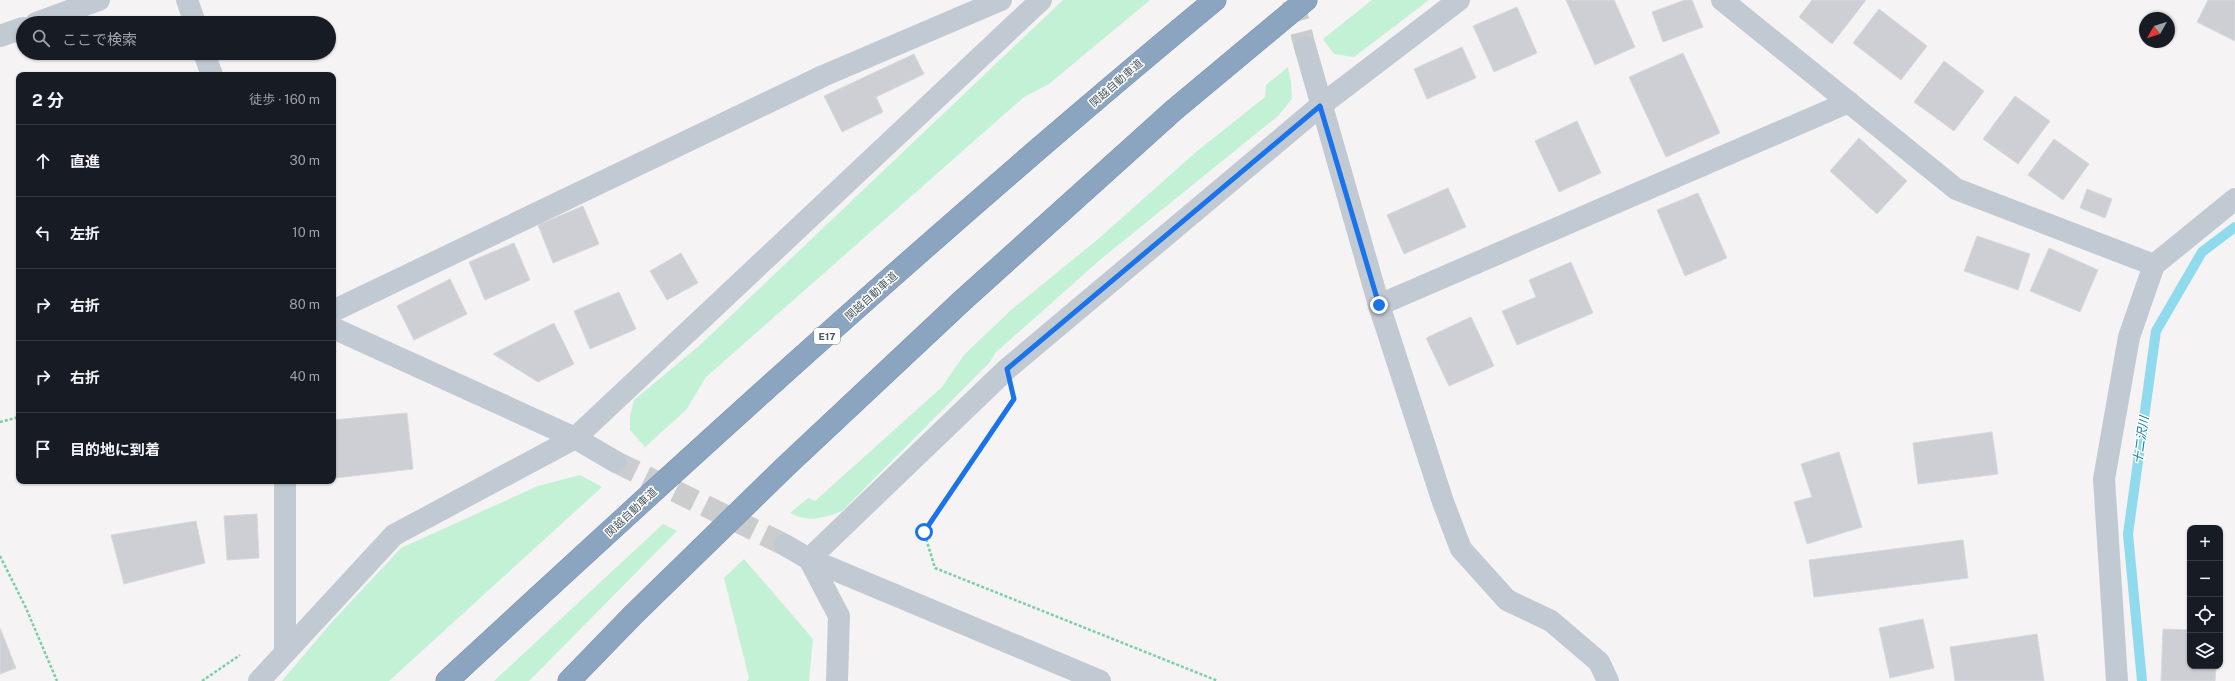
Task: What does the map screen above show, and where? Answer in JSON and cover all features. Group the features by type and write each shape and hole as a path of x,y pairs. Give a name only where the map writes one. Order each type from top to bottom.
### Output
{"highway":[{"name":"関越自動車道","path":"447,681 688,460 911,260 1134,67 1215,0"},
{"path":"569,681 633,615 774,477 963,300 1174,110 1306,0"}],"street":[{"path":"55,16 99,0"},
{"path":"187,0 193,16"},
{"path":"336,310 823,76 1001,0"},
{"path":"259,681 394,535 575,438 1041,0"},
{"path":"809,559 1007,369 1320,106 1459,0"},
{"path":"1722,0 1956,189 2154,265"},
{"path":"0,36 16,30"},
{"path":"1305,47 1320,106 1379,305 1443,502 1461,550 1506,600 1552,621 1599,662 1608,681"},
{"path":"207,60 211,72"},
{"path":"1379,305 1848,102"},
{"path":"2117,681 2104,479 2129,337 2154,265 2235,199"},
{"path":"336,329 575,438 616,462"},
{"path":"285,484 285,652"},
{"path":"785,545 809,559 1100,681"},
{"path":"809,559 839,616 836,681"}],"path":[{"path":"1005,412 924,532 935,568 1218,681"},
{"path":"0,422 16,418"},
{"path":"0,556 26,608 57,681"},
{"path":"202,681 243,652"}],"green space":[{"path":"1063,0 1150,0 1049,84 1024,97 706,377 686,410 645,447 630,430 630,416 634,400 699,346"},
{"path":"1372,0 1429,0 1354,57 1334,54 1323,39"},
{"path":"1288,67 1292,99 1278,116 1101,259 995,353 990,362 842,511 829,516 810,519 790,513 808,498 815,501 942,387 964,355 1011,310 1097,240 1196,152 1265,97 1266,85"},
{"path":"580,475 602,487 389,681 282,681 331,623 401,548 538,486"},
{"path":"663,524 677,531 529,681 494,681"},
{"path":"744,559 813,639 809,681 747,681 749,678 724,578"}],"building":[{"path":"1566,0 1614,0 1635,47 1595,65"},
{"path":"1685,0 1692,0 1703,27 1663,42 1652,12"},
{"path":"1812,0 1866,0 1832,44 1799,17"},
{"path":"2208,0 2235,0 2235,41 2197,22"},
{"path":"1517,7 1537,53 1494,72 1473,26"},
{"path":"1879,9 1927,46 1901,80 1853,43"},
{"path":"1462,47 1476,78 1427,99 1414,69"},
{"path":"1683,53 1720,133 1666,157 1629,77"},
{"path":"914,54 924,74 876,97 883,112 842,132 824,96"},
{"path":"1944,61 1984,91 1954,131 1914,102"},
{"path":"2015,96 2050,121 2018,164 1983,139"},
{"path":"1577,121 1601,173 1559,192 1535,141"},
{"path":"1859,138 1907,181 1877,214 1830,171"},
{"path":"2054,139 2089,164 2063,200 2028,175"},
{"path":"1448,188 1466,227 1404,254 1387,215"},
{"path":"2087,189 2112,199 2105,218 2080,208"},
{"path":"1698,193 1727,258 1685,276 1657,210"},
{"path":"583,206 599,244 553,263 538,225"},
{"path":"1977,236 2030,254 2018,290 1964,271"},
{"path":"514,243 530,280 485,300 469,262"},
{"path":"2049,248 2098,270 2080,312 2030,291"},
{"path":"681,253 698,283 667,300 650,271"},
{"path":"1571,262 1593,313 1517,345 1502,311 1536,297 1529,280"},
{"path":"450,279 467,314 414,340 397,306"},
{"path":"619,292 636,329 590,349 574,311"},
{"path":"1471,317 1494,366 1449,386 1426,338"},
{"path":"554,323 574,364 538,382 493,354"},
{"path":"407,413 413,469 336,478 336,420"},
{"path":"1992,432 1998,474 1918,484 1913,443"},
{"path":"1839,452 1862,527 1807,544 1794,502 1812,497 1801,464"},
{"path":"257,514 259,558 227,560 224,516"},
{"path":"196,521 205,563 124,584 111,535"},
{"path":"1963,540 1968,578 1814,597 1809,560"},
{"path":"1923,619 1934,668 1890,678 1879,628"},
{"path":"0,628 16,668 0,674"},
{"path":"2163,629 2187,630 2187,669 2216,669 2215,681 2161,681"},
{"path":"2037,634 2044,681 1955,681 1950,647"}],"waterway":[{"name":"十二沢川","path":"2142,681 2128,534 2156,331 2202,252 2235,227"}],"tunnel":[{"path":"1293,0 1305,47"},
{"path":"616,462 785,545"}],"route":[{"path":"924,532 1014,399 1007,369 1320,106 1379,305"}]}
